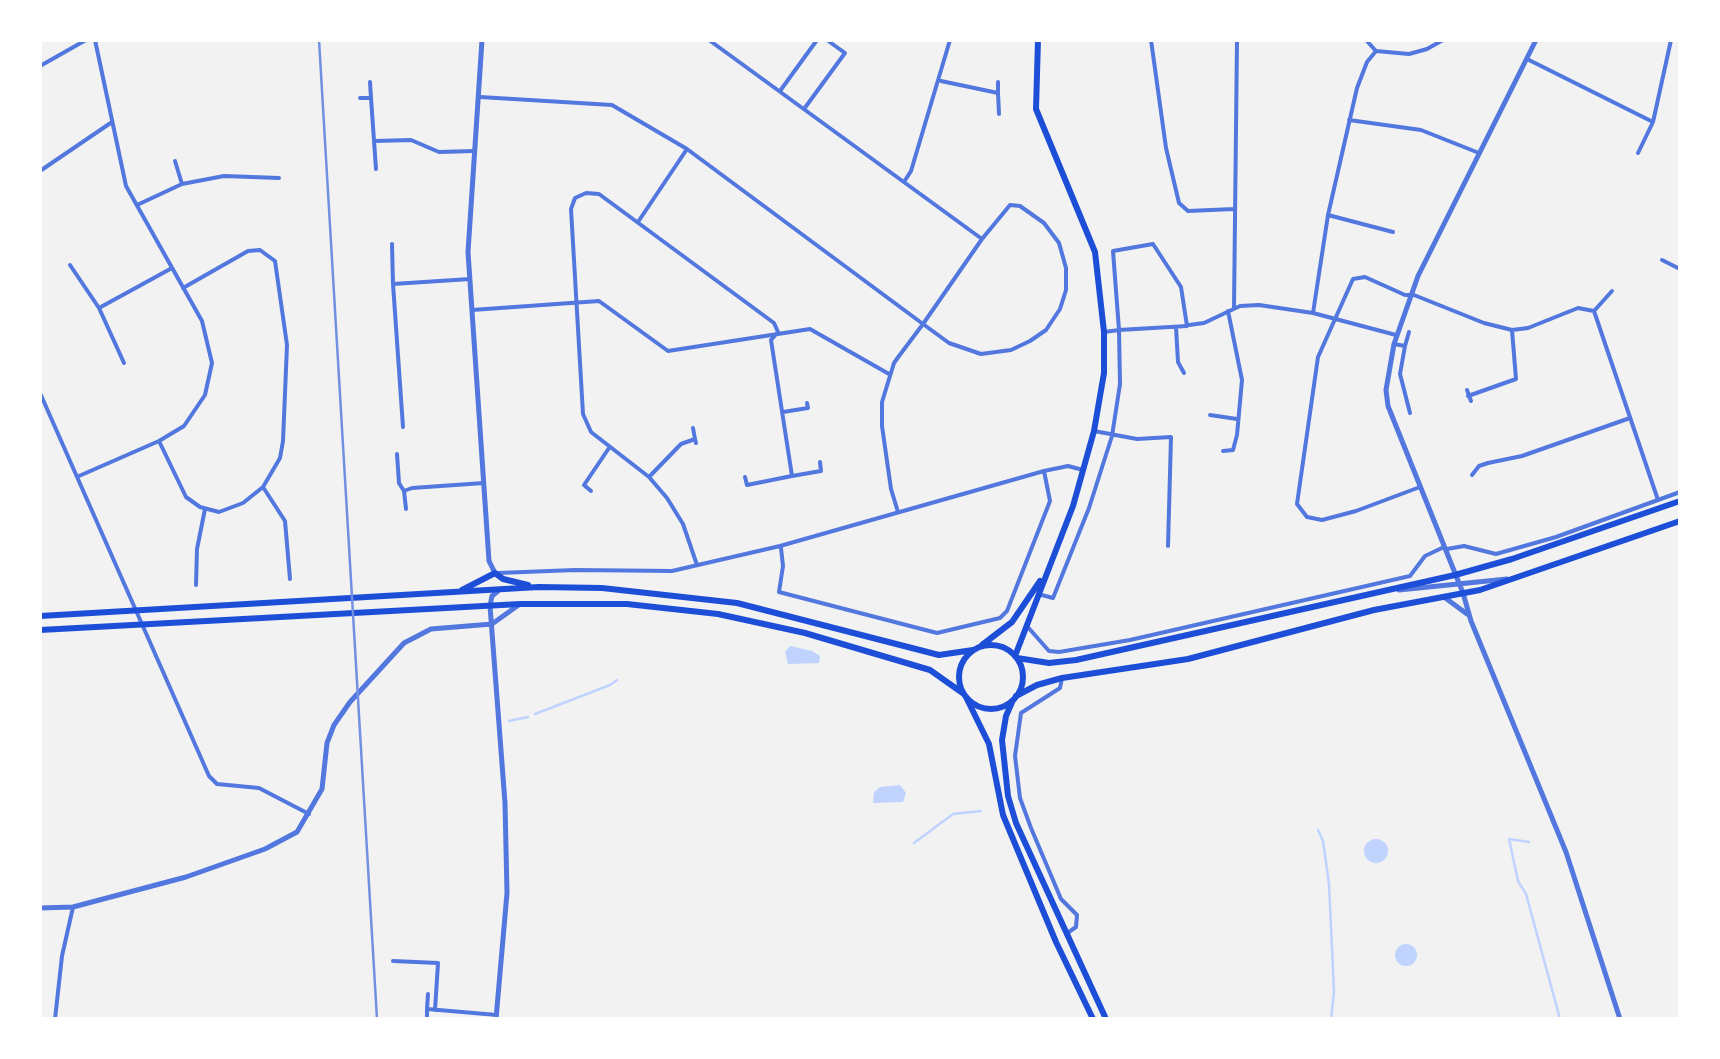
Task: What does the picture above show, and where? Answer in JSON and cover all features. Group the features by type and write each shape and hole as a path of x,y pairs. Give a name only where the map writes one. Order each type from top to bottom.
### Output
{"highway":[{"path":"1038,40 1038,117 1090,234 1098,264 1104,332 1102,392 1056,555 1025,624 1016,657 1023,677 1003,726 1002,740 1008,796 1028,852 1106,1019"},
{"path":"40,616 455,592 616,588 702,597 772,611 925,653 940,655 999,646 1016,657 1049,663 1376,592 1457,579 1680,501"},
{"path":"40,630 520,604 646,605 754,620 914,664 941,676 983,708 994,709 1037,685 1062,678 1188,658 1374,610 1526,577 1680,521"},
{"path":"1056,555 1012,622 961,665 960,684 989,744 1003,815 1093,1019"},
{"path":"455,592 495,573 503,579 538,588"}],"street":[{"path":"40,66 86,40"},
{"path":"79,476 184,426 205,395 212,370 206,330 126,186 95,40"},
{"path":"482,40 469,218 470,280 489,562 495,573 658,572 697,566 1068,466 1083,470"},
{"path":"709,40 982,239"},
{"path":"780,91 818,40"},
{"path":"804,109 844,53 827,40"},
{"path":"904,182 911,171 950,40"},
{"path":"1150,40 1166,148 1179,203 1188,211 1234,209"},
{"path":"1234,308 1237,40"},
{"path":"1366,40 1376,50 1409,54 1443,40"},
{"path":"1536,40 1410,296 1386,376 1388,406 1566,852 1620,1019"},
{"path":"1638,152 1653,122 1671,40"},
{"path":"1313,313 1328,215 1349,120 1367,62 1376,50"},
{"path":"1527,59 1653,122"},
{"path":"938,81 998,93"},
{"path":"370,82 376,169"},
{"path":"998,82 999,114"},
{"path":"480,96 612,104 687,149 922,324 954,346 987,354 1022,345 1054,320 1066,290 1062,250 1044,224 1014,204 982,239 922,324 889,374 882,402 882,426 898,512"},
{"path":"360,98 372,98"},
{"path":"1349,120 1421,130 1479,154"},
{"path":"40,171 112,122"},
{"path":"374,141 411,140 439,152 474,151"},
{"path":"638,222 687,149"},
{"path":"175,161 182,184"},
{"path":"137,205 182,184 224,176 279,178"},
{"path":"697,566 683,524 649,476 591,432 582,414 571,209 576,198 586,193 599,194 769,319 778,332"},
{"path":"1328,215 1393,232"},
{"path":"392,244 403,427"},
{"path":"1038,594 1053,598 1089,508 1112,436 1120,384 1112,251 1153,244 1182,287 1187,326"},
{"path":"159,441 186,497 205,509 219,512 232,509 263,487 280,458 287,399 286,345 276,263 264,252 248,251 184,288"},
{"path":"1662,260 1680,269"},
{"path":"70,265 100,308 124,363"},
{"path":"100,308 172,268"},
{"path":"1420,487 1356,512 1322,520 1308,518 1297,504 1316,365 1334,318 1356,277 1512,330 1528,328 1578,308 1594,311"},
{"path":"394,284 470,280"},
{"path":"1594,311 1612,291"},
{"path":"472,310 599,301 668,351 778,332 815,330 889,374"},
{"path":"1104,332 1187,326 1204,323 1234,308 1259,305 1313,313 1396,335"},
{"path":"1222,451 1232,450 1237,435 1242,380 1228,311"},
{"path":"1594,311 1658,500"},
{"path":"1176,326 1178,362 1184,373"},
{"path":"1468,396 1516,380 1512,330"},
{"path":"778,332 771,340 792,476"},
{"path":"1409,332 1400,374 1404,407 1410,413"},
{"path":"1394,344 1405,346"},
{"path":"40,393 209,776 216,784 258,788 309,814"},
{"path":"782,412 808,408 807,403"},
{"path":"1210,414 1237,419"},
{"path":"1472,475 1479,466 1522,456 1632,417"},
{"path":"649,476 681,444 695,440 693,428"},
{"path":"1168,546 1172,430"},
{"path":"1094,431 1137,439 1171,438"},
{"path":"590,491 584,485 609,448"},
{"path":"397,454 406,510"},
{"path":"745,477 747,485 821,471 820,462"},
{"path":"780,546 783,566 779,592 937,633 1000,618 1007,612 1050,502 1044,472"},
{"path":"404,491 484,484"},
{"path":"263,487 285,522 290,578"},
{"path":"1025,624 1049,651 1130,640 1410,576 1424,556 1444,549 1464,546 1496,554 1556,537 1680,492"},
{"path":"196,585 198,539 205,509"},
{"path":"1457,579 1526,577"},
{"path":"428,1009 497,1017 507,893 505,803 490,606 492,596 499,590"},
{"path":"1442,596 1461,608 1471,621"},
{"path":"40,908 73,907 186,877 264,849 297,832 324,784 328,738 370,679 412,637 448,626 492,624 520,604"},
{"path":"1062,678 1060,688 1028,705 1019,716 1015,756 1020,798 1031,828 1061,899 1078,915 1076,926 1066,934"},
{"path":"55,1019 62,956 73,907"},
{"path":"393,961 438,963 435,1010"},
{"path":"427,1019 428,994"}],"water":[{"path":"790,646 812,651 820,656 819,663 788,664 785,652"},
{"path":"900,785 906,793 903,802 873,803 874,792 880,787"},
{"path":"1376,839 1388,851 1376,863 1364,851"},
{"path":"1406,944 1414,947 1414,963 1406,966 1398,963 1395,955 1398,947"}],"waterway":[{"path":"535,714 617,680"},
{"path":"509,721 528,717"},
{"path":"914,843 953,814 981,811"},
{"path":"1318,830 1329,884 1334,992 1331,1019"},
{"path":"1529,842 1509,839 1560,1019"}],"railway":[{"path":"319,40 377,1019"}]}
